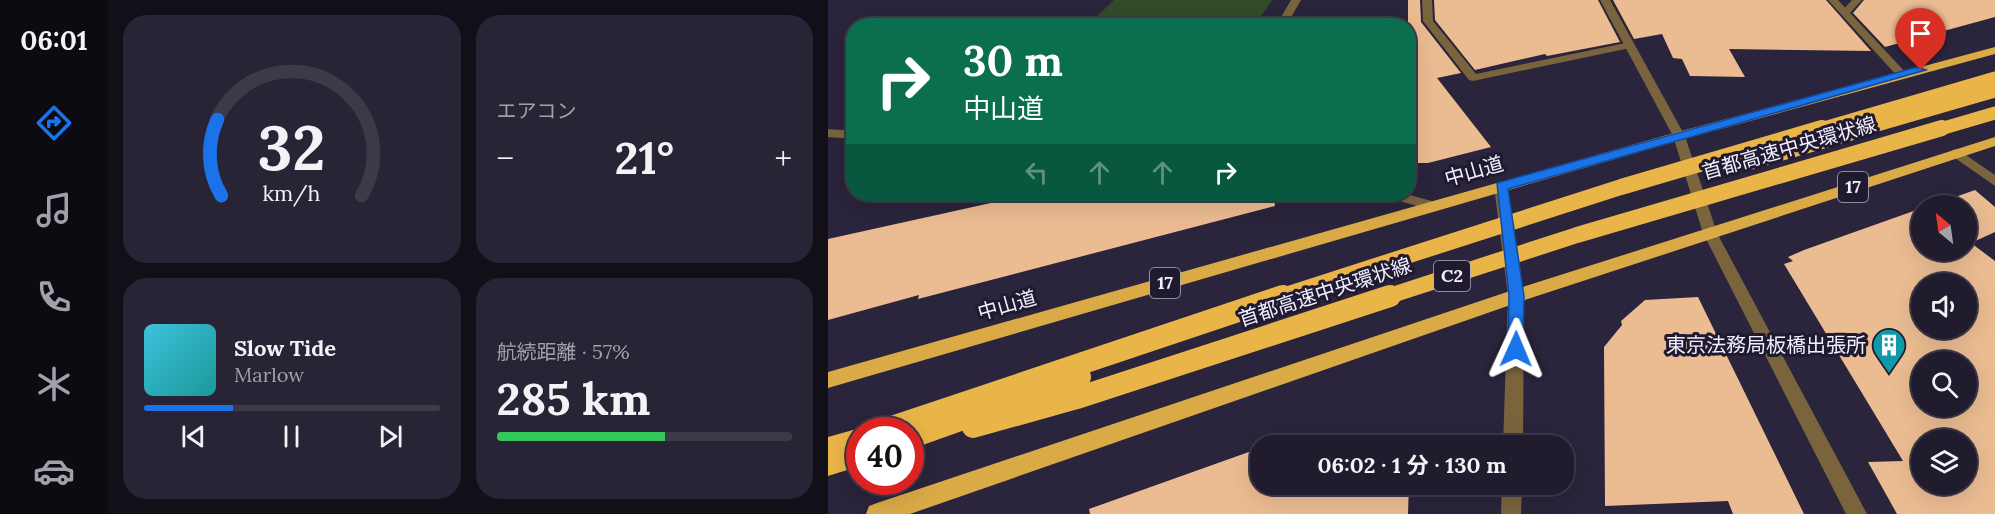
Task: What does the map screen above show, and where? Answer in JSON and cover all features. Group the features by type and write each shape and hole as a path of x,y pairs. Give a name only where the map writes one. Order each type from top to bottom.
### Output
{"highway":[{"name":"中山道","path":"828,380 1501,186 1995,50"},
{"path":"922,417 1442,243 1621,187 1995,78"},
{"path":"924,433 1155,350 1449,252 1616,199 1995,91"},
{"name":"首都高速中央環状線","path":"924,434 1288,327 1747,178 1995,107"},
{"name":"首都高速中央環状線","path":"924,441 1077,398 1577,235 1995,113"},
{"name":"17","path":"877,514 1516,296 1995,141"},
{"path":"828,448 846,442"},
{"path":"828,465 846,460"}],"street":[{"path":"1286,18 1296,0"},
{"path":"1427,0 1428,21 1473,78 1630,45"},
{"path":"1605,0 1679,136 1710,233 1857,514"},
{"path":"1833,0 1902,75"},
{"path":"1845,13 1857,0"},
{"path":"828,133 846,134"},
{"path":"1957,153 1995,182"},
{"path":"1501,186 1516,296 1514,435"},
{"path":"1416,201 1434,206"},
{"path":"1511,514 1512,495"}],"green space":[{"path":"1114,0 1272,0 1260,18 1095,18"}],"building":[{"path":"1408,0 1420,0 1421,22 1461,73 1437,78 1491,147 1428,163 1416,163 1416,18 1408,18"},
{"path":"1434,0 1598,0 1620,42 1547,56 1545,54 1475,70 1435,20"},
{"path":"1613,0 1826,0 1871,51 1729,49 1745,77 1690,76 1682,59 1673,58 1662,34 1634,39"},
{"path":"1864,0 1995,0 1995,17 1885,47 1853,13"},
{"path":"1975,190 1995,207 1995,232 1977,240 1977,195 1961,195"},
{"path":"1000,201 1274,201 1275,206 918,299 919,295 828,320 828,239"},
{"path":"1911,212 1911,261 1977,261 1977,248 1995,261 1995,514 1897,514 1868,462 1903,461 1784,264 1793,261 1788,257"},
{"path":"1698,297 1804,514 1733,514 1728,501 1605,506 1604,347 1622,325 1621,321 1645,300"},
{"path":"1250,452 1250,495 1409,495 1408,514 1090,514 1089,509"}],"place":[{"name":"東京法務局板橋出張所","path":"1889,374"}],"route":[{"path":"1516,349 1516,296 1501,186 1921,70"}]}
